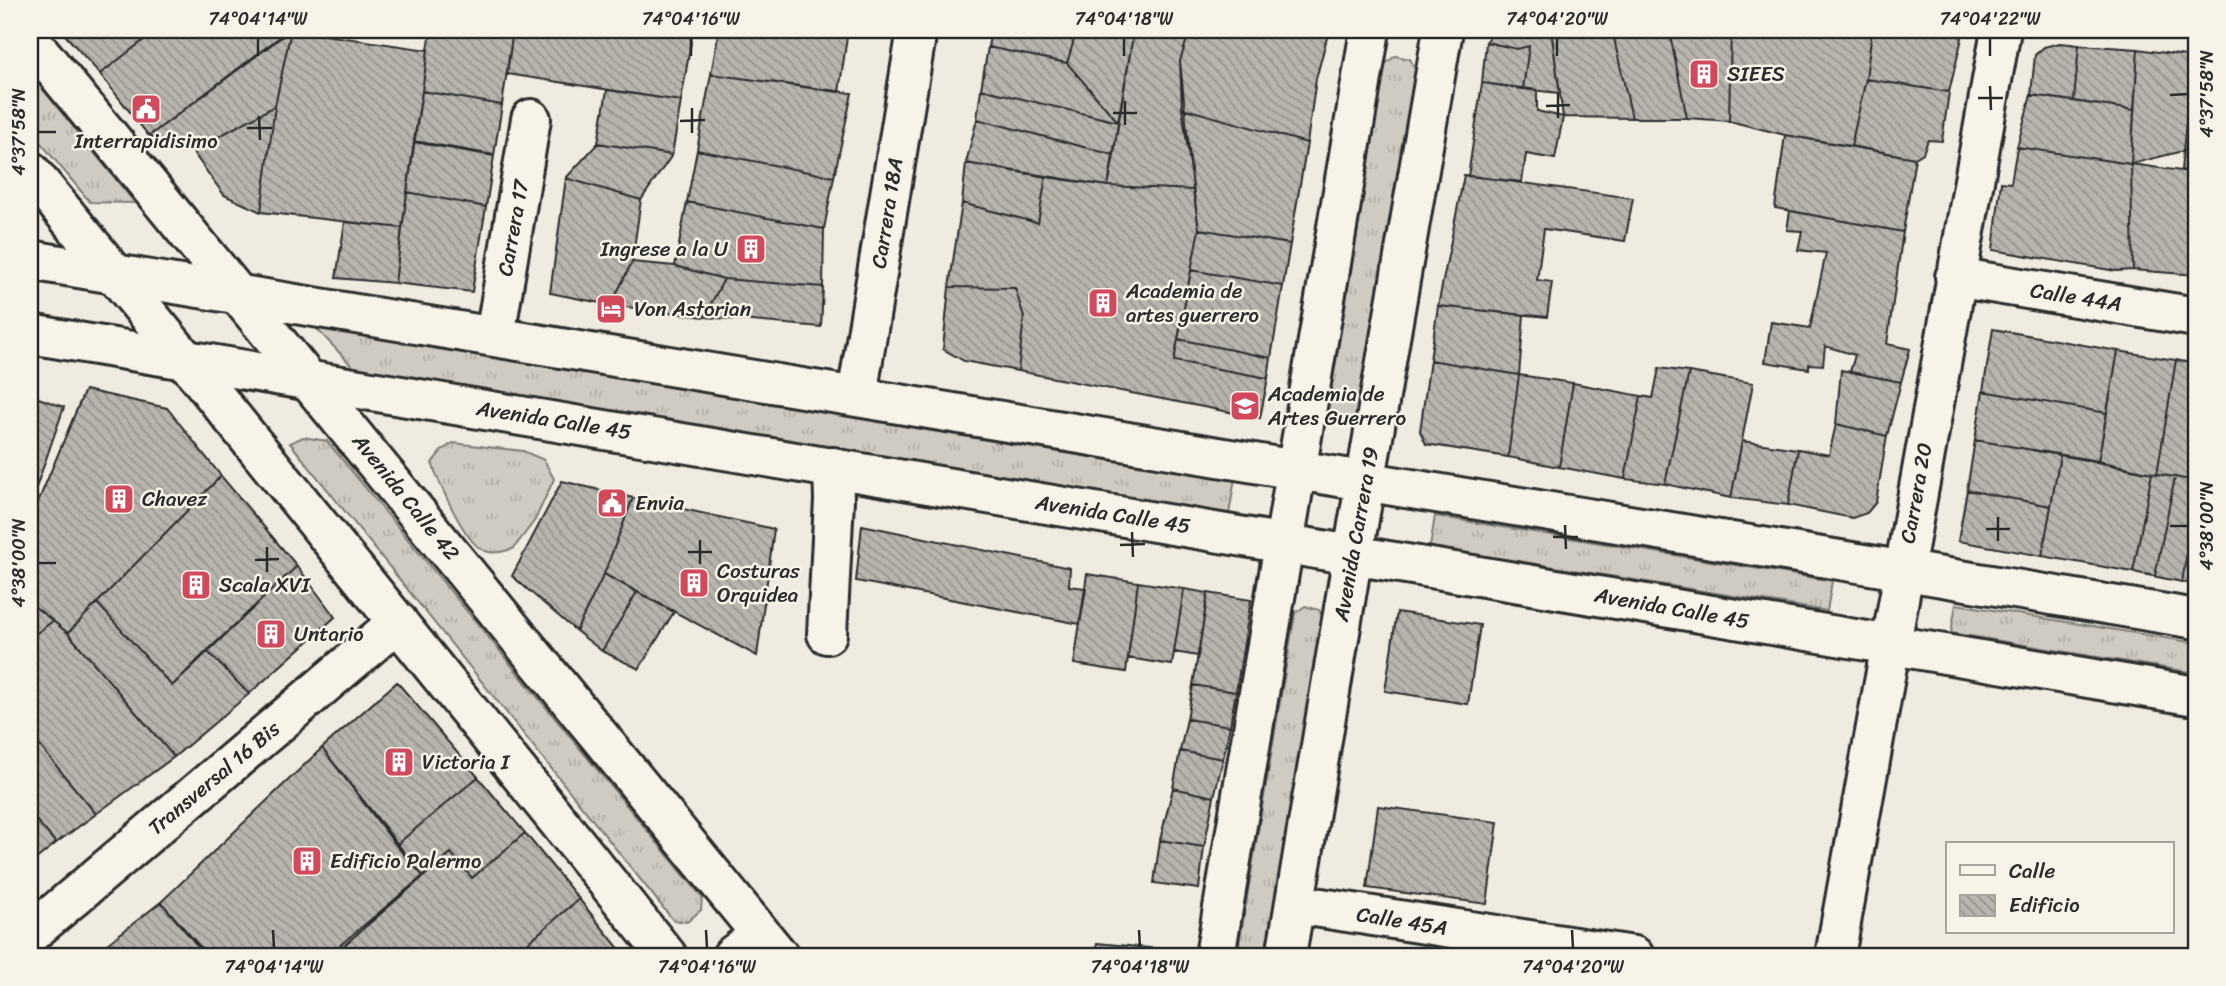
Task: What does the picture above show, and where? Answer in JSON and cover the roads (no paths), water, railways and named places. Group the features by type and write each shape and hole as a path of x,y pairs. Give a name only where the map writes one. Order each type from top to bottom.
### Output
{"main road":[{"name":"Carrera 18A","path":"857,396 916,30"},
{"path":"1215,956 1370,30"},
{"name":"Carrera 20","path":"1835,956 1902,569 2001,30"},
{"name":"Avenida Carrera 19","path":"1286,956 1441,31"},
{"name":"Avenida Calle 42","path":"30,40 235,293 310,380 757,949"},
{"name":"Carrera 17","path":"495,336 531,119"},
{"path":"30,171 667,956"},
{"path":"30,260 2196,619"},
{"name":"Calle 44A","path":"1955,277 2196,317"},
{"name":"Avenida Calle 45","path":"30,334 2196,696"},
{"path":"827,634 834,500 833,467"},
{"name":"Transversal 16 Bis","path":"30,934 398,622"},
{"name":"Calle 45A","path":"1295,904 1634,956"}],"place":[{"name":"SIEES","path":"1704,74"},
{"name":"Interrapidisimo","path":"146,109"},
{"name":"Ingrese a la U","path":"751,249"},
{"name":"Academia de artes guerrero","path":"1103,303"},
{"name":"Von Astorian","path":"611,309"},
{"name":"Academia de Artes Guerrero","path":"1245,406"},
{"name":"Chavez","path":"119,499"},
{"name":"Envia","path":"612,503"},
{"name":"Costuras Orquidea","path":"694,583"},
{"name":"Scala XVI","path":"196,585"},
{"name":"Untario","path":"271,634"},
{"name":"Victoria I","path":"399,762"},
{"name":"Edificio Palermo","path":"307,861"}]}
